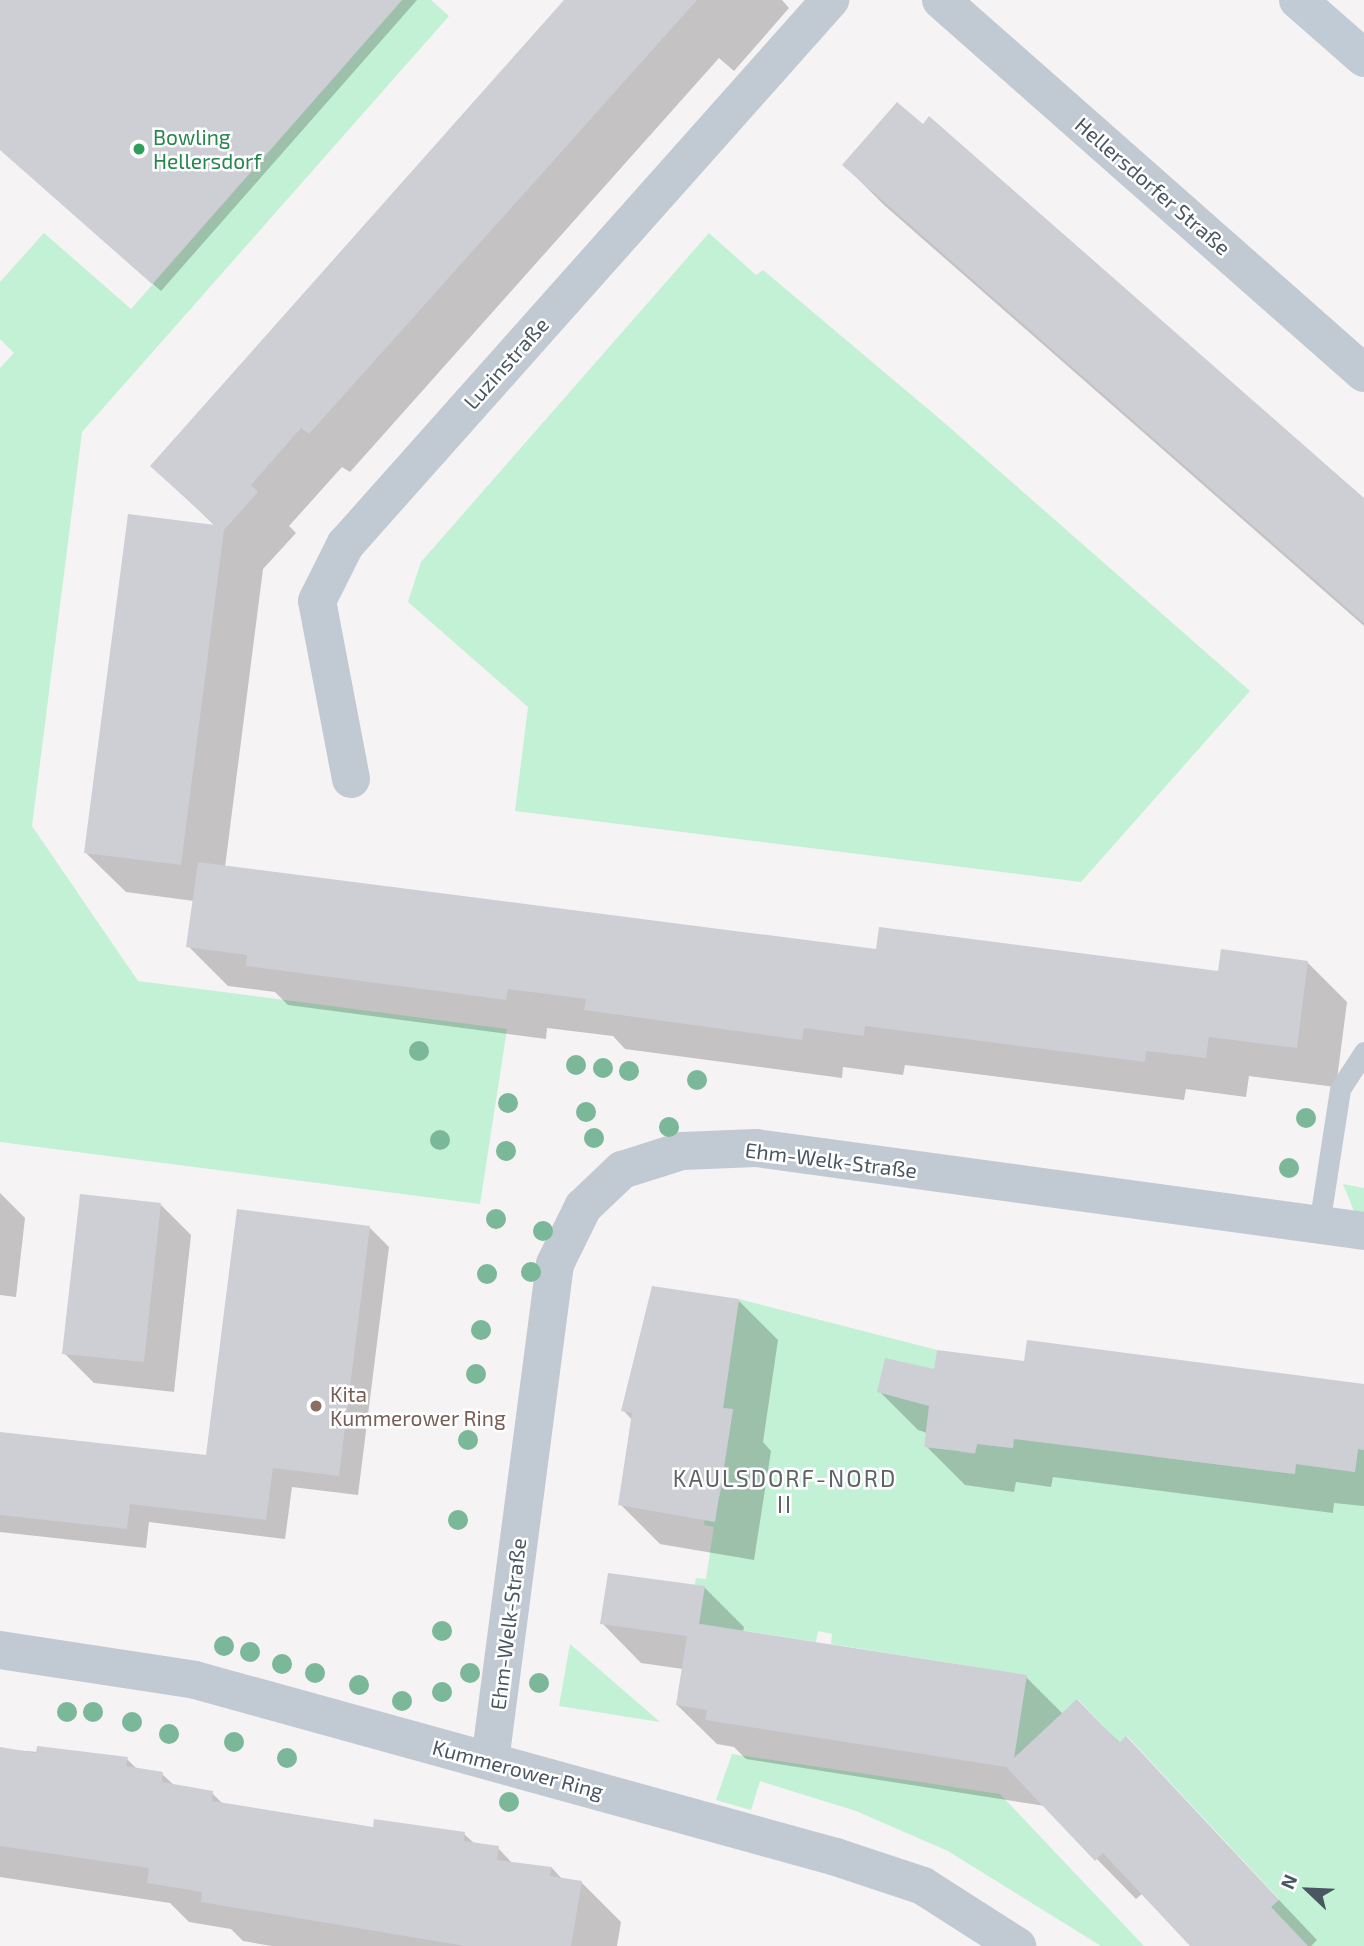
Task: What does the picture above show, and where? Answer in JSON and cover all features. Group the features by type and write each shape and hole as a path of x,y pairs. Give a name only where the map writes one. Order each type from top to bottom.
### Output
{"main road":[{"path":"1297,0 1364,58"}],"street":[{"name":"Luzinstraße","path":"351,779 317,601 345,545 831,0"},
{"name":"Hellersdorfer Straße","path":"941,0 1364,373"},
{"name":"Ehm-Welk-Straße","path":"490,1761 555,1264 583,1207 622,1170 682,1151 756,1148 1364,1231"},
{"name":"Kummerower Ring","path":"0,1650 195,1680 836,1857 923,1886 1017,1946"}],"lane":[{"path":"1319,1225 1340,1089 1364,1052"}],"green space":[{"path":"402,0 431,0 449,16 82,432 32,826 138,981 507,1029 480,1204 0,1142 0,368 14,353 0,339 0,282 44,233 131,309"},
{"path":"709,233 756,275 763,270 941,420 1250,691 1081,882 515,811 528,707 408,602 421,562"},
{"path":"1343,1184 1364,1188 1364,1222 1358,1221"},
{"path":"739,1299 937,1350 924,1447 952,1450 954,1441 962,1442 960,1452 975,1454 977,1444 1012,1448 1015,1428 1159,1457 1294,1474 1296,1464 1354,1472 1358,1449 1364,1450 1364,1946 1308,1946 1271,1907 1279,1899 1127,1736 1119,1743 1078,1699 1014,1758 1026,1675 831,1644 832,1634 818,1631 816,1642 689,1622 696,1578 706,1579 714,1527 704,1525 708,1495 720,1496 733,1410 723,1408"},
{"path":"570,1644 660,1722 559,1706"},
{"path":"732,1754 1000,1794 1144,1946 1101,1946 948,1851 856,1811 760,1781 751,1810 716,1800"}],"building":[{"name":"Bowling Hellersdorf","path":"0,0 402,0 152,284 0,150"},
{"path":"564,0 697,0 309,434 301,428 251,485 258,492 224,530 181,865 84,853 128,514 215,525 150,466"},
{"path":"897,102 923,124 929,116 1364,498 1364,623 842,165"},
{"path":"198,862 876,949 879,927 1218,971 1221,949 1308,961 1297,1048 1209,1037 1206,1058 1146,1051 1145,1062 865,1026 864,1036 804,1028 802,1040 584,1010 586,999 508,989 506,1000 246,966 247,955 186,947"},
{"path":"80,1194 161,1203 144,1362 62,1354"},
{"path":"237,1209 370,1226 339,1476 273,1468 266,1520 130,1504 127,1529 0,1515 0,1432 206,1455"},
{"path":"652,1286 739,1299 723,1408 733,1409 715,1522 618,1505 632,1413 621,1411"},
{"path":"1027,1340 1364,1384 1364,1450 1358,1449 1355,1472 1296,1464 1295,1474 1014,1439 1013,1448 977,1444 975,1453 924,1447 929,1406 877,1392 885,1358 934,1369 937,1350 1024,1361"},
{"path":"608,1573 705,1586 699,1624 1027,1675 1014,1758 1077,1699 1119,1743 1126,1736 1279,1900 1271,1907 1308,1946 1190,1946 1103,1853 1095,1861 1006,1767 705,1720 707,1710 676,1705 687,1636 600,1624"},
{"path":"37,1746 128,1757 126,1766 163,1772 162,1782 213,1791 212,1801 373,1827 374,1819 465,1832 464,1841 499,1846 497,1860 552,1867 550,1876 582,1881 571,1946 465,1946 201,1902 202,1892 147,1883 149,1868 0,1846 0,1747 36,1753"}],"place":[{"name":"Bowling Hellersdorf","path":"139,149"},
{"name":"Kita Kummerower Ring","path":"316,1406"}],"district":[{"name":"KAULSDORF-NORD II","path":"785,1491"}]}
